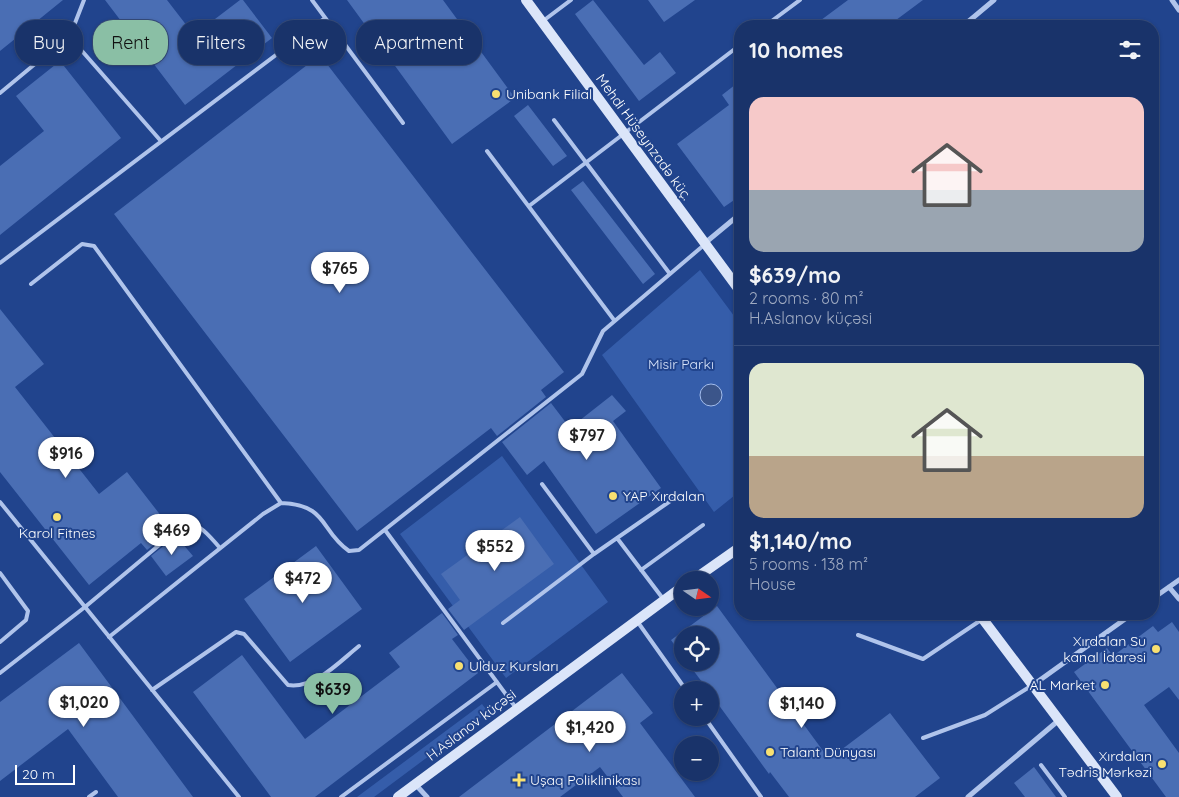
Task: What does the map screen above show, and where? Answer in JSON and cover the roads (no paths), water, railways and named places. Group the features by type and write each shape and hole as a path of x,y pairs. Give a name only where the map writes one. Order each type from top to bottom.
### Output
{"street":[{"name":"Mehdi Hüseynzadə küç.","path":"526,0 734,283"},
{"path":"970,20 994,0"},
{"path":"1172,0 1179,10"},
{"path":"705,243 734,219"},
{"path":"705,571 734,551"},
{"path":"1159,594 1179,580"},
{"path":"1169,587 1179,599"},
{"name":"H.Aslanov küçəsi","path":"398,797 636,619 674,593"},
{"path":"984,620 1117,797"},
{"path":"1033,685 1124,620"},
{"path":"968,797 1059,720"},
{"path":"415,784 427,797"}],"lane":[{"path":"76,20 84,0"},
{"path":"312,0 403,123"},
{"path":"543,22 572,0"},
{"path":"773,20 800,0"},
{"path":"0,264 160,140 325,18"},
{"path":"529,206 734,50"},
{"path":"83,52 160,140"},
{"path":"0,93 34,65"},
{"path":"554,120 670,274"},
{"path":"487,151 614,320"},
{"path":"109,637 263,514 281,503 310,508 323,519 341,545 349,551 359,550 582,374 596,342 614,320 705,243"},
{"path":"31,284 82,244 94,246 281,503"},
{"path":"542,484 594,554"},
{"path":"503,624 594,554 678,495"},
{"path":"0,502 239,797"},
{"path":"0,673 85,607 182,526 189,523 197,525 220,548"},
{"path":"641,570 703,525"},
{"path":"384,530 516,708"},
{"path":"617,538 664,600"},
{"path":"0,573 28,611 26,620 0,642"},
{"path":"636,619 680,681"},
{"path":"858,635 923,660 976,620"},
{"path":"152,690 236,632 244,634 288,685 299,686 314,681 360,646"},
{"path":"341,797 497,682"},
{"path":"924,738 984,716 1033,685"},
{"path":"711,726 761,797"},
{"path":"1041,765 1065,797"},
{"path":"89,797 96,792"}],"place":[{"name":"Unibank Filial","path":"496,94"},
{"name":"YAP Xırdalan","path":"613,496"},
{"name":"Karol Fitnes","path":"57,517"},
{"name":"Xırdalan Su kanal İdarəsi","path":"1156,649"},
{"name":"Ulduz Kursları","path":"459,666"},
{"name":"AL Market","path":"1105,685"},
{"name":"Talant Dünyası","path":"770,752"},
{"name":"Xırdalan Tədris Mərkəzi","path":"1162,764"},
{"name":"Uşaq Poliklinikası","path":"519,780"}],"park label":[{"name":"Misir Parkı","path":"681,364"}]}
